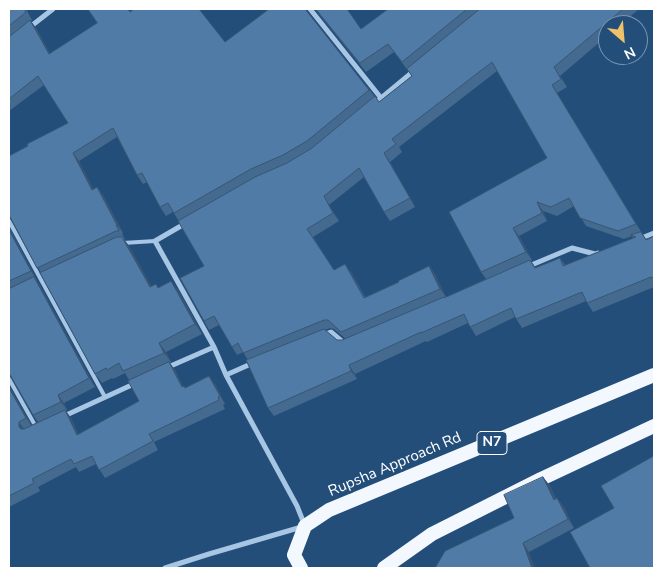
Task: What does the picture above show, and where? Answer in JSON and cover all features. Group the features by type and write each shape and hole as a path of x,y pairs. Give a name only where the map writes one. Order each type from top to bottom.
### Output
{"highway":[{"name":"Rupsha Approach Rd","path":"305,526 329,510 654,375"},
{"path":"384,568 432,534 541,479 654,426"},
{"path":"301,568 294,555 305,526"}],"street":[{"path":"23,32 53,9"},
{"path":"310,9 381,98"},
{"path":"366,110 417,68"},
{"path":"166,568 305,526 297,506 226,374 214,346 155,241 190,221"},
{"path":"637,239 654,233"},
{"path":"527,267 572,248 595,254 603,251"},
{"path":"314,339 331,332 346,345 355,341"},
{"path":"163,370 214,346"},
{"path":"226,374 261,360"},
{"path":"54,420 138,382"},
{"path":"35,429 46,424"}],"lane":[{"path":"9,221 104,397"},
{"path":"115,247 124,243 155,241"},
{"path":"33,285 50,277"},
{"path":"9,379 35,429"}],"building":[{"path":"9,9 24,9 26,12 9,26"},
{"path":"88,9 128,9 130,12 134,9 199,9 225,42 269,9 305,9 369,90 307,141 283,155 251,169 174,213 168,203 160,207 142,173 137,175 113,128 73,153 92,190 97,187 119,231 37,268 9,215 9,156 28,146 27,144 68,123 38,76 9,99 9,37 30,20 49,54 97,23"},
{"path":"316,9 347,9 361,29 388,9 467,9 402,62 388,44 360,63"},
{"path":"480,9 623,9 616,15 598,15 598,30 554,67 561,79 552,85 636,224 618,231 580,218 569,198 551,207 537,202 542,213 513,228 526,252 481,272 449,212 547,158 492,62 392,139 396,144 384,153 410,198 384,212 359,168 324,196 333,213 307,229 334,270 345,264 364,298 429,266 440,289 341,332 328,320 324,320 243,353 238,343 232,347 214,316 204,321 180,278 204,266 178,221 255,177 287,163 312,148 375,96 379,102 412,76 407,69"},
{"path":"9,230 31,271 9,281"},
{"path":"641,232 646,240 654,236 654,277 587,303 582,292 516,319 511,308 470,327 464,314 349,365 351,371 268,408 246,360 324,329 337,340 342,340 530,260 535,268 560,258 563,266 636,237 631,235"},
{"path":"117,237 122,237 150,287 156,284 158,288 171,281 195,324 159,343 164,353 123,371 119,363 95,374 40,273"},
{"path":"34,277 89,378 58,395 61,402 33,415 9,373 9,289"},
{"path":"169,362 182,387 184,386 185,388 209,376 220,396 218,397 219,400 149,434 153,441 99,470 92,456 74,464 71,459 32,479 34,483 9,496 9,388 26,418 19,422 21,429 65,410 77,435 139,401 128,381"},
{"path":"654,456 654,568 590,568 570,532 614,508 601,486"},
{"path":"543,477 554,500 557,498 568,519 523,543 532,568 435,568 445,551 514,518 504,495"}]}
